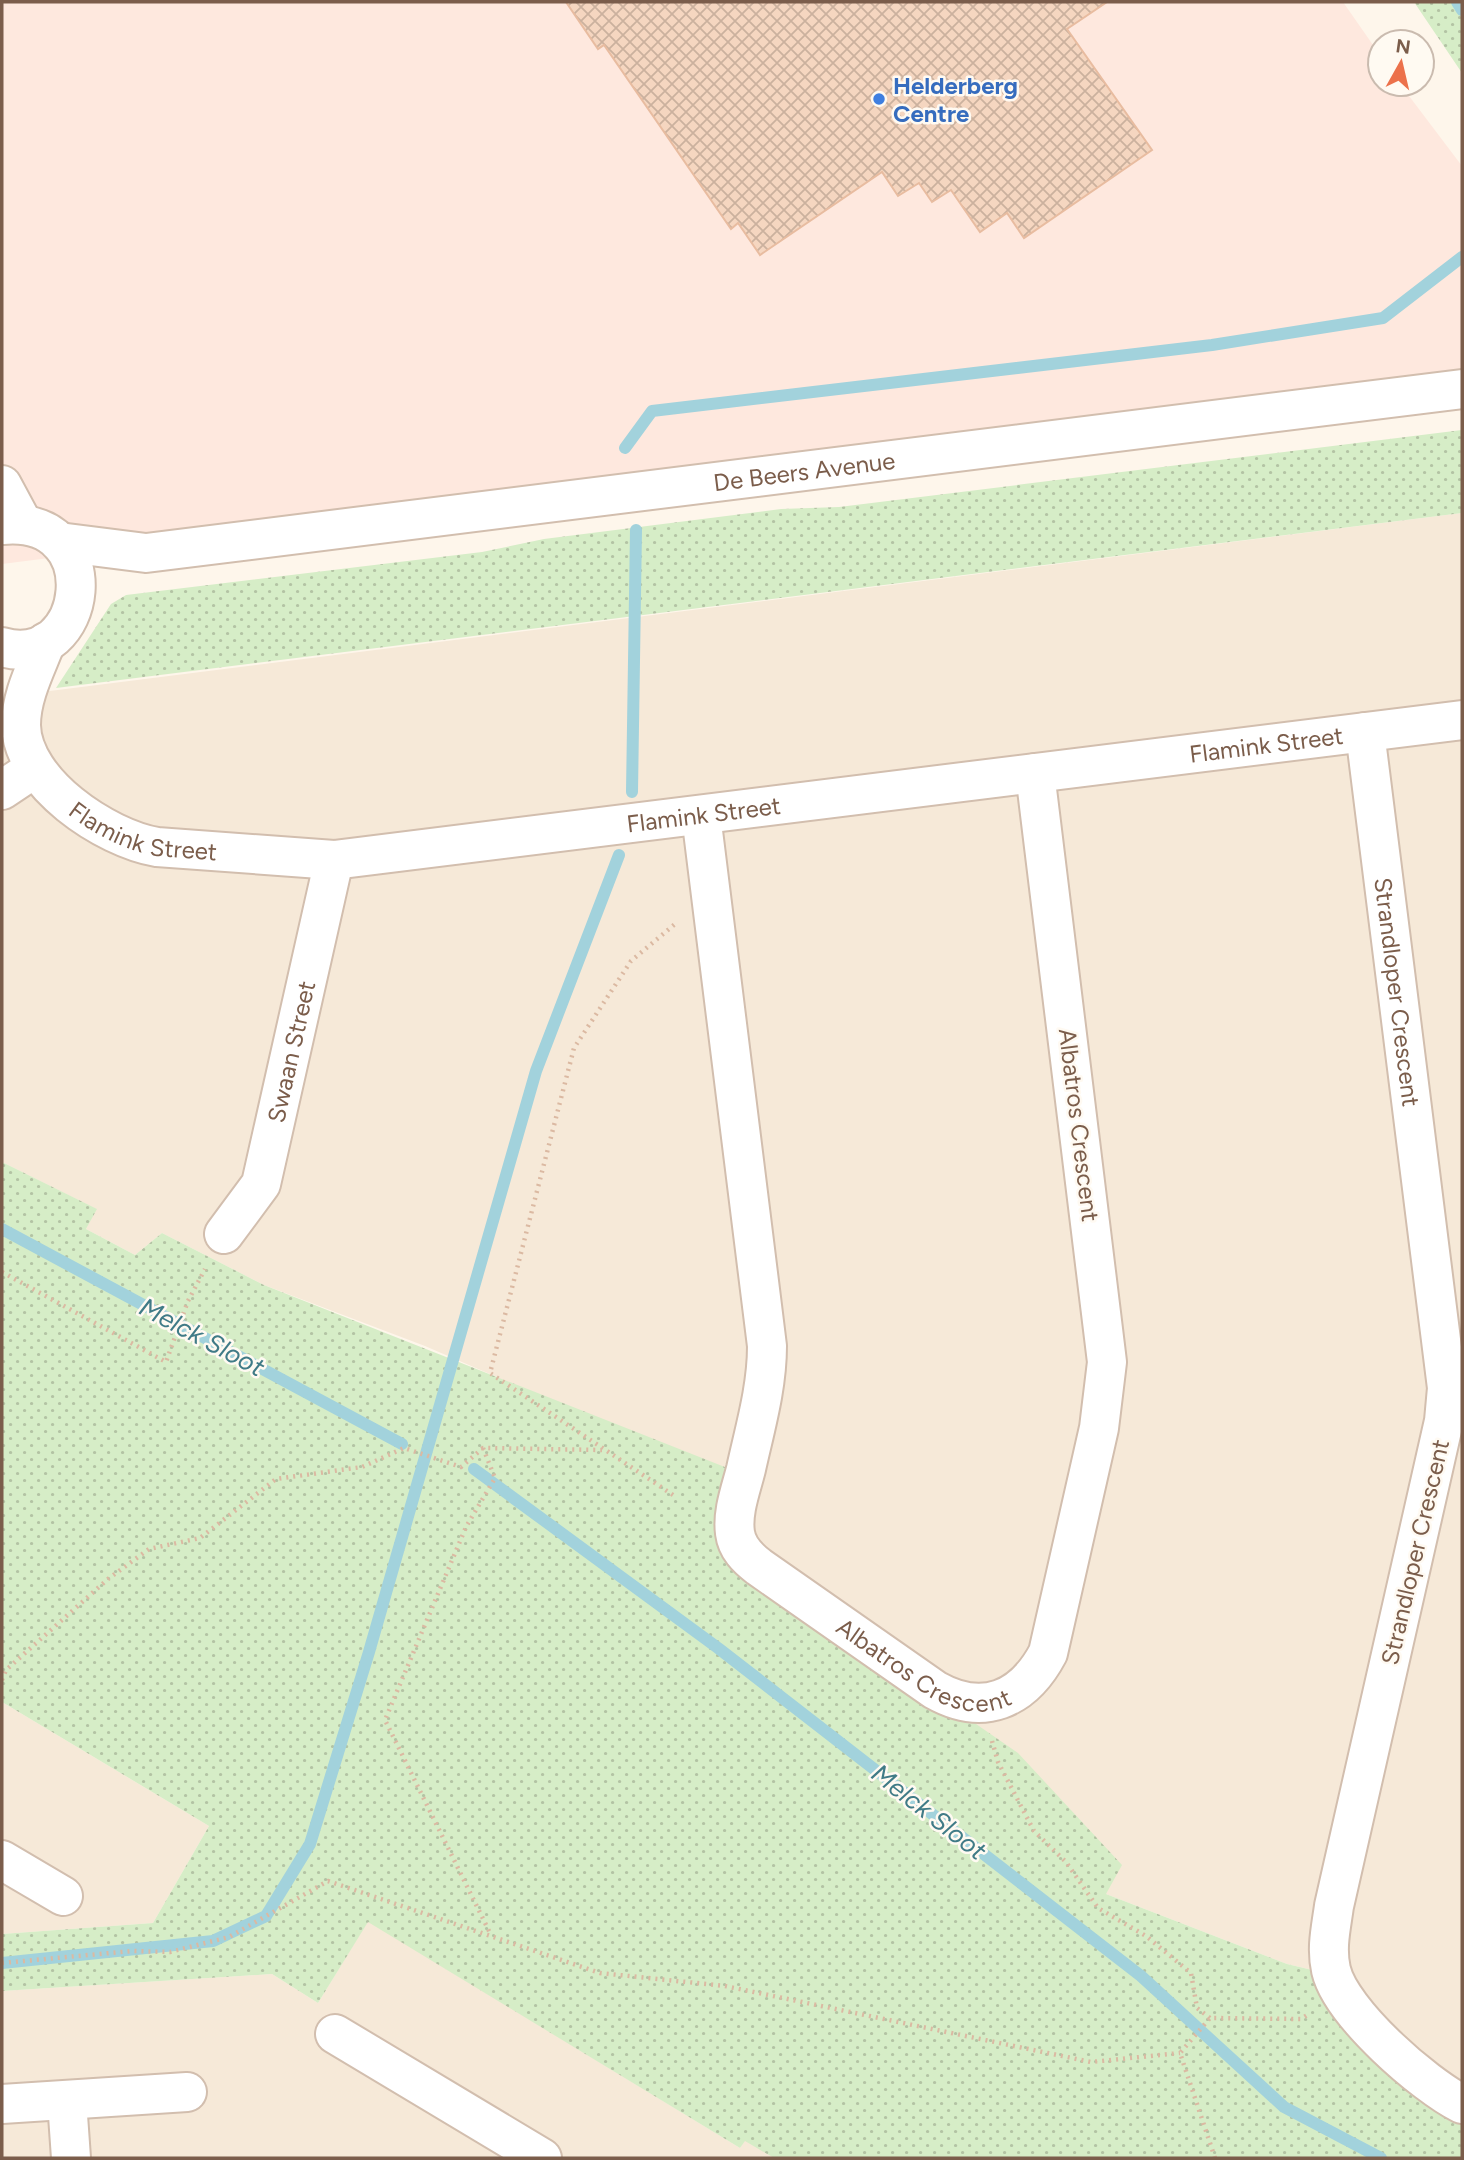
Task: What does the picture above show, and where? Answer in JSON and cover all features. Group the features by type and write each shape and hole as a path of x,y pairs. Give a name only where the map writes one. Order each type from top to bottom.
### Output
{"street":[{"name":"De Beers Avenue","path":"59,542 146,553 1462,389"},
{"path":"2,485 12,525 43,530 59,542 71,558 77,576 78,595 72,614 61,629 46,642 27,649 2,648"},
{"name":"De Beers Avenue","path":"78,595 146,553"},
{"name":"Flamink Street","path":"46,642 23,704 21,726 25,748 34,768 46,782 100,828 137,844 334,860 1462,720"},
{"name":"Flamink Street","path":"2,666 23,704"},
{"name":"Strandloper Crescent","path":"1365,732 1447,1388 1444,1421 1334,1906 1327,1951 1331,1973 1340,1994 1353,2013 1422,2078 1462,2104"},
{"path":"2,790 34,768"},
{"name":"Albatros Crescent","path":"701,815 767,1346 764,1394 738,1502 735,1531 738,1545 747,1558 759,1567 935,1689 964,1702 997,1701 1027,1684 1048,1653 1099,1428 1107,1362 1035,773"},
{"name":"Swaan Street","path":"224,1234 261,1184 334,860"},
{"path":"2,1860 63,1896"},
{"path":"335,2034 542,2158"},
{"path":"2,2104 187,2092"},
{"path":"67,2101 71,2158"}],"path":[{"path":"673,1495 490,1373 574,1048 631,961 688,914 712,909"},
{"path":"2,1272 166,1362 188,1301 224,1234"},
{"path":"2,1680 6,1670 108,1579 149,1549 200,1538 276,1479 362,1467 404,1448 461,1468 483,1448 605,1450"},
{"path":"483,1448 495,1478 466,1527 385,1720 492,1936"},
{"path":"980,1703 998,1762 1034,1831 1066,1862 1098,1908 1146,1936 1191,1973 1197,2008 1210,2018 1301,2019 1340,1994"},
{"path":"2,1963 132,1951 170,1952 229,1937 328,1881 600,1973 726,1986 1091,2062 1180,2053 1210,2018"},
{"path":"1180,2053 1215,2158"}],"shaded area":[{"path":"2,2 1343,2 1366,35 1366,98 1411,98 1462,166 1462,379 2,564"},
{"path":"1462,513 1462,2107 1329,1974 1287,1964 1106,1894 759,1574 499,1378 425,1346 264,1285 162,1233 135,1255 86,1229 96,1209 2,1162 2,697"},
{"path":"2,1702 209,1826 153,1923 2,1934"},
{"path":"368,1921 740,2148 745,2140 774,2158 2,2158 2,1991 272,1974 318,2003"}],"green space":[{"path":"1414,2 1462,2 1462,73 1436,35 1436,28 1432,28"},
{"path":"1462,430 1462,513 56,688 111,604 126,595 482,552 544,539 781,509 839,507"},
{"path":"2,1162 97,1209 86,1229 135,1255 162,1233 264,1285 740,1473 759,1574 1018,1753 1122,1865 1106,1894 1287,1964 1329,1974 1462,2107 1462,2158 774,2158 745,2141 740,2148 368,1922 318,2003 272,1974 2,1991 2,1934 153,1923 209,1826 2,1702"}],"building":[{"name":"Helderberg Centre","path":"566,2 1107,2 1067,29 1152,150 1024,238 1007,213 980,232 951,190 932,202 919,183 898,196 882,172 760,255 738,223 731,229 604,45 598,49"}],"waterway":[{"path":"1457,2 1462,10"},
{"path":"625,448 652,411 1212,345 1383,318 1462,257"},
{"path":"632,792 636,530"},
{"path":"2,1963 213,1941 266,1916 310,1844 369,1652 536,1071 619,855"},
{"name":"Melck Sloot","path":"2,1229 402,1444"},
{"name":"Melck Sloot","path":"474,1469 718,1648 1141,1976 1284,2107 1381,2158"}],"place":[{"name":"Helderberg Centre","path":"879,99"}]}
